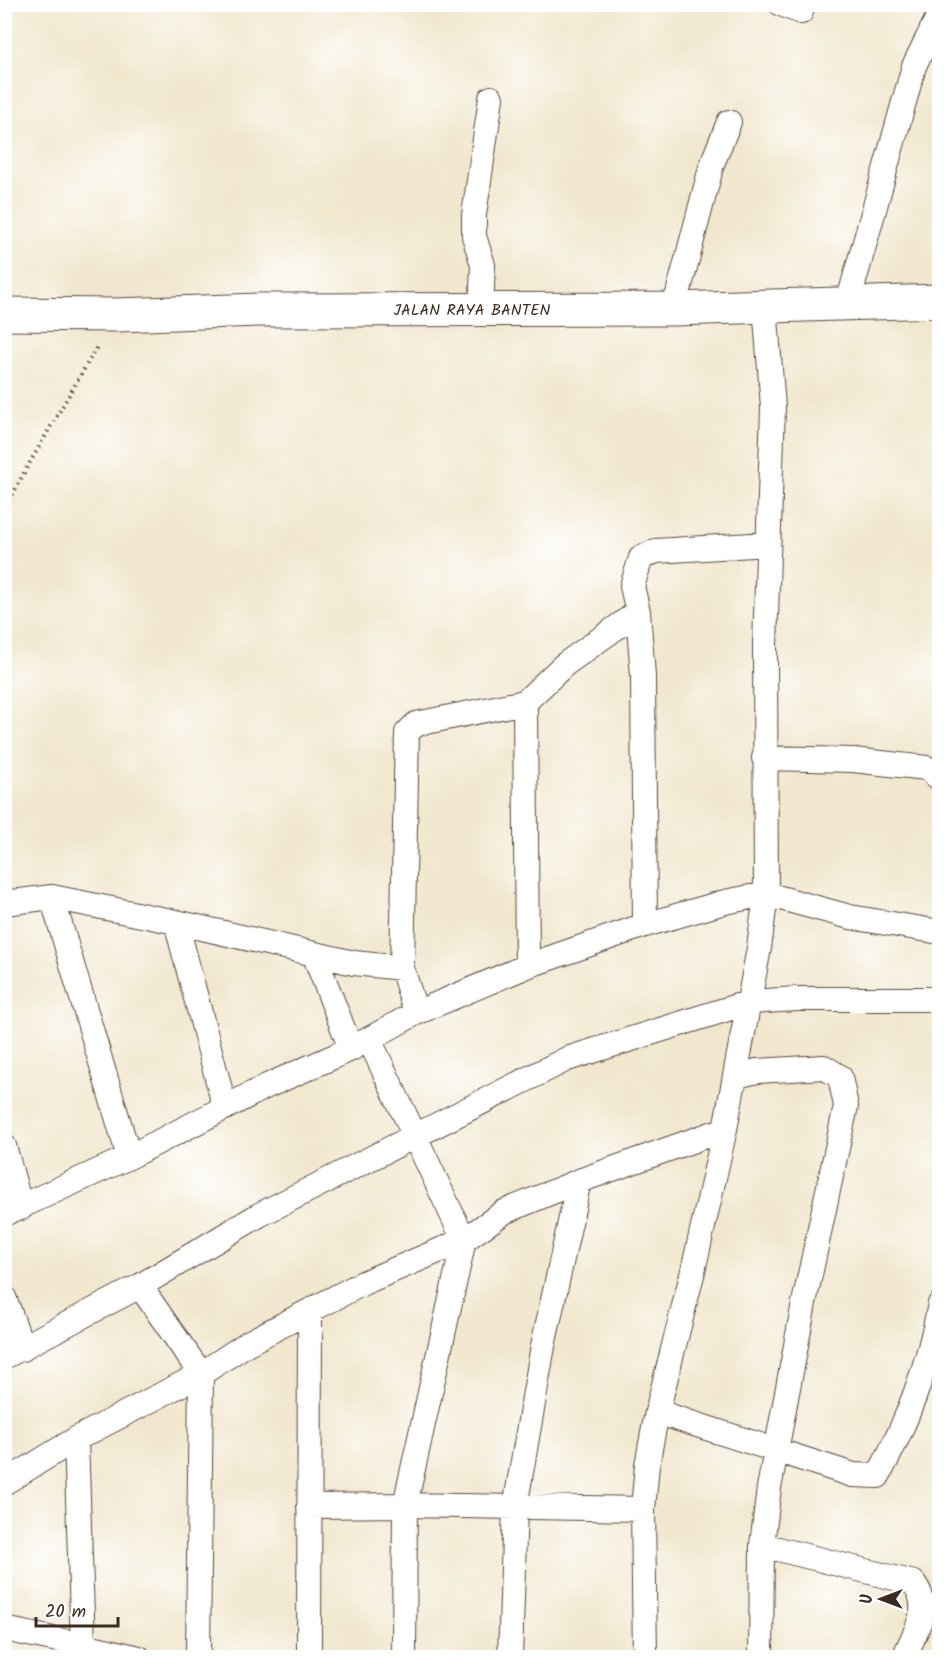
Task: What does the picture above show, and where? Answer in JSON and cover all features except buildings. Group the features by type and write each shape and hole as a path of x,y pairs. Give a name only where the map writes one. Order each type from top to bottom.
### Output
{"main road":[{"name":"JALAN RAYA BANTEN","path":"4,314 116,315 260,310 674,309 939,302"}],"street":[{"path":"848,303 914,66 939,13"},
{"path":"481,311 483,266 474,236 474,215 491,98"},
{"path":"674,309 712,164 729,122"},
{"path":"645,1658 643,1509 657,1412 693,1271 725,1129 750,1002 766,894 764,758 772,407 765,306"},
{"path":"645,925 644,676 638,612 632,586 641,558 656,551 768,544"},
{"path":"416,1013 402,968 407,733 416,724 525,702 564,664 638,612"},
{"path":"525,702 527,966"},
{"path":"764,758 853,760 927,768 939,779"},
{"path":"4,1146 13,1211 129,1157 267,1086 360,1044 416,1013 527,966 645,925 725,902 766,894 850,917 939,932"},
{"path":"4,903 52,897 176,922 354,963 402,968"},
{"path":"52,897 129,1157"},
{"path":"176,922 225,1108"},
{"path":"314,954 360,1044 414,1134 464,1240 405,1504 404,1658"},
{"path":"4,1297 14,1353 140,1286 259,1215 414,1134 567,1059 750,1002 796,999 939,999"},
{"path":"736,1076 757,1071 824,1067 840,1077 845,1090 846,1106 776,1448 762,1545 761,1658"},
{"path":"4,1483 76,1439 201,1374 248,1343 363,1283 464,1240 504,1212 579,1181 725,1129"},
{"path":"510,1658 515,1507 543,1346 579,1181"},
{"path":"140,1286 201,1374 198,1658"},
{"path":"657,1412 776,1448 853,1475 878,1476 891,1453 936,1345 939,1304"},
{"path":"309,1658 310,1311"},
{"path":"76,1439 83,1645"},
{"path":"309,1506 405,1504 643,1509"},
{"path":"762,1545 914,1583 931,1596 904,1658"},
{"path":"4,1629 139,1658"}],"path":[{"path":"4,511 116,315"}]}
